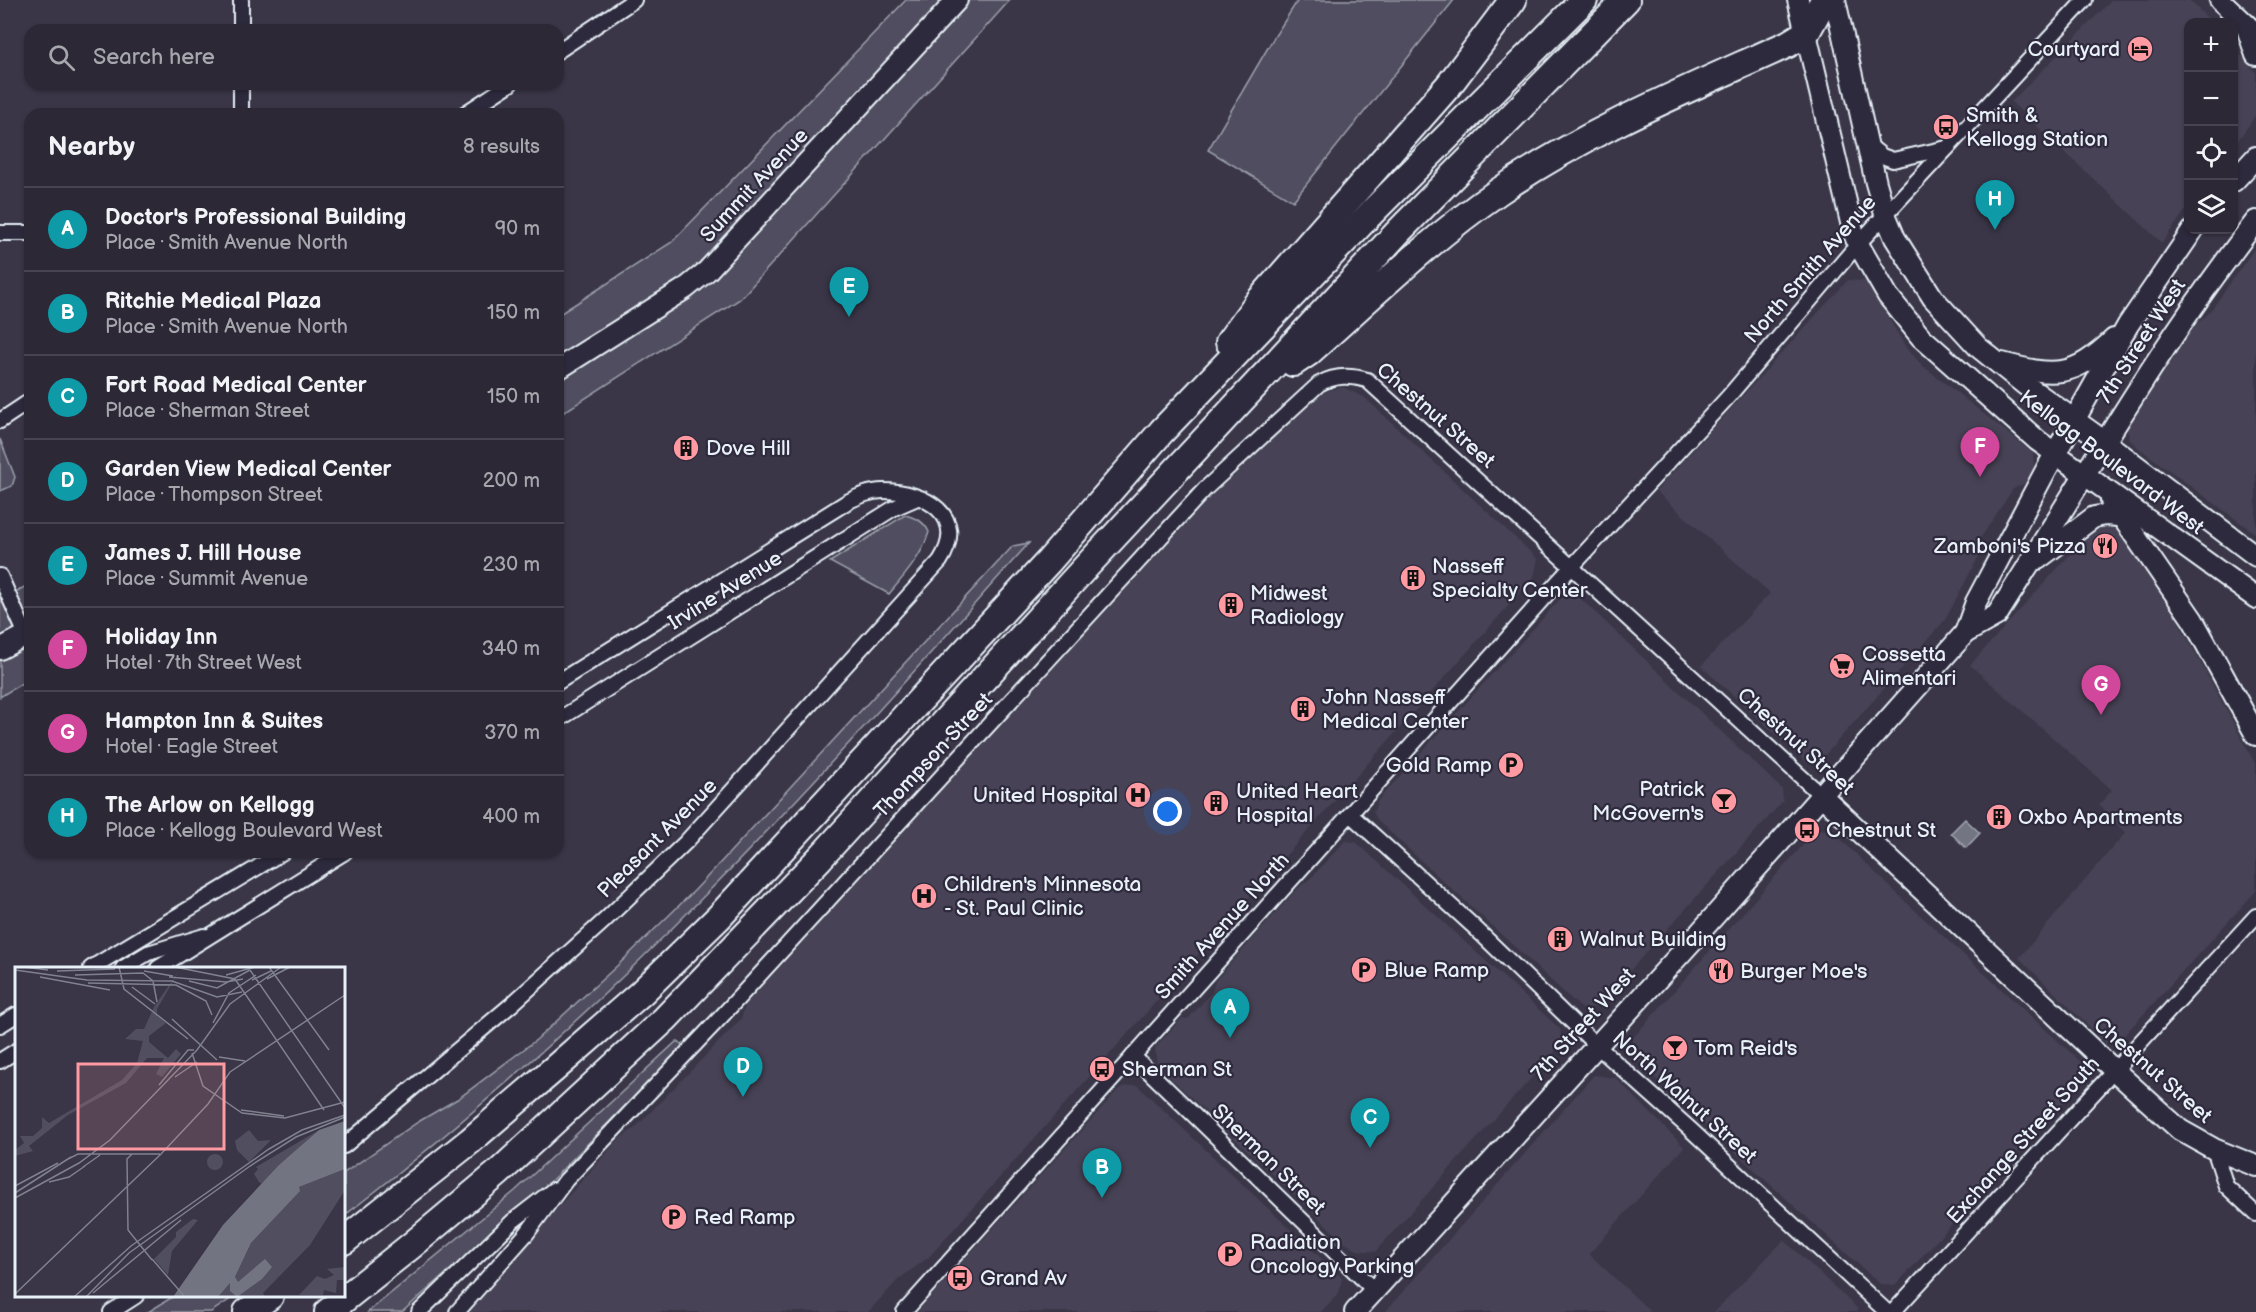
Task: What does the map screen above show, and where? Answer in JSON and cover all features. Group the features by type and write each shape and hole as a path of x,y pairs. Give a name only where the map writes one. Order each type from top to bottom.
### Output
{"highway":[{"path":"1162,431 1258,302 1449,85 1513,0"},
{"path":"345,1240 470,1141 642,993 719,916 1049,561 1162,431 1374,210 1584,0"},
{"path":"328,1312 498,1173 665,1019 819,858 1082,571 1399,231 1626,0"},
{"path":"1604,22 1631,0"},
{"path":"1255,387 1308,353 1465,217 1530,171 1632,115 1788,44 1806,33 1824,0"},
{"path":"247,1312 269,1297"}],"main road":[{"name":"Summit Avenue","path":"564,365 686,288 707,271 957,0"},
{"name":"Kellogg Boulevard West","path":"1798,0 1843,193 1858,244 1888,296 1921,337 2055,454 2256,598"},
{"name":"Kellogg Boulevard West","path":"1835,0 1885,214 1895,238 1933,298 1978,347 1996,362 2256,556"},
{"path":"2220,0 2251,30 2256,55"},
{"path":"2235,180 2256,157"},
{"name":"7th Street West","path":"1355,1312 1694,939 1965,633 1997,615 2104,442 2206,285 2256,220"},
{"name":"7th Street West","path":"1965,633 1976,602 2055,454 2128,325 2190,234"},
{"path":"1996,362 2051,373 2079,367 2094,357 2128,325"},
{"path":"2103,489 2193,620 2256,735"},
{"path":"2029,566 2094,517 2106,515 2145,519"},
{"path":"0,649 24,636"},
{"name":"Chestnut Street","path":"1821,795 2180,1130 2214,1149 2256,1166"}],"street":[{"path":"241,0 241,24"},
{"path":"564,47 633,0"},
{"name":"North Smith Avenue","path":"1570,568 1728,397 1885,214 2085,0"},
{"path":"241,90 241,108"},
{"path":"474,108 501,90"},
{"path":"1868,144 1882,156 1893,159 1947,148"},
{"path":"0,233 24,234"},
{"name":"Chestnut Street","path":"1343,376 1354,376 1367,380 1821,795"},
{"name":"Thompson Street","path":"458,1312 527,1233 566,1180 720,1018 1205,489 1319,384 1330,378 1343,376"},
{"path":"0,421 24,405"},
{"name":"Irvine Avenue","path":"564,678 847,502 870,492 883,491 917,498 931,504 948,520"},
{"name":"Irvine Avenue","path":"564,716 894,508 917,498"},
{"name":"Pleasant Avenue","path":"345,1145 511,1005 604,921 697,831 940,561 950,541 948,520"},
{"name":"Smith Avenue North","path":"904,1312 1570,568"},
{"path":"0,576 24,626"},
{"name":"North Walnut Street","path":"1351,815 1472,925 1596,1045 1887,1312"},
{"path":"94,967 273,858"},
{"path":"161,967 335,858"},
{"name":"Exchange Street South","path":"1893,1312 2256,916"},
{"path":"126,967 164,946 213,934"},
{"path":"127,947 135,960"},
{"path":"0,1025 15,1016"},
{"path":"0,1061 15,1052"},
{"name":"Sherman Street","path":"1133,1056 1376,1291"},
{"name":"Chestnut Street","path":"2214,1149 2226,1186 2256,1214"},
{"name":"Thompson Street","path":"418,1312 513,1221 566,1180"},
{"path":"111,1312 134,1297"}],"shaded area":[{"path":"906,0 1010,0 740,299 564,412 564,311 672,242"},
{"path":"1298,0 1454,0 1293,201 1208,150"},
{"path":"2112,0 2189,0 2208,18 2184,18 2184,213 2162,243 2011,102"},
{"path":"2238,52 2256,73 2256,115 2238,140"},
{"path":"2256,246 2256,534 2140,449 2130,440 2127,429 2131,414 2173,347 2210,312"},
{"path":"1848,280 1866,281 1907,349 1922,365 2033,453 2034,469 2027,482 2013,489 1980,539 1980,554 1945,620 1818,763 1807,763 1701,666 1770,593 1656,491"},
{"name":"United Hospital","path":"1342,387 1364,397 1538,559 1534,577 929,1257 899,1279 868,1312 465,1312 620,1138 634,1129 741,1019 745,1005 1214,491 1320,393"},
{"path":"0,439 15,477 12,486 0,491"},
{"path":"905,515 919,520 929,532 917,557 889,594 830,562"},
{"path":"2103,524 2116,526 2157,582 2256,765 2256,891 2119,1041 2106,1043 2019,958 2125,833 2099,805 2112,790 1970,665 2077,547 2081,535"},
{"path":"1029,543 829,765 663,938 485,1102 345,1215 345,1172 418,1122 459,1098 536,1040 619,964 695,890 1013,546"},
{"path":"24,587 24,682 0,697 0,600"},
{"path":"1562,597 1579,597 1782,789 1783,801 1597,1007 1582,1009 1379,822 1373,812 1379,799"},
{"path":"1817,829 1831,830 2082,1063 2083,1081 1896,1285 1880,1284 1631,1055 1632,1039"},
{"path":"1345,841 1356,842 1560,1029 1562,1044 1375,1252 1357,1250 1345,1243 1157,1065 1155,1048 1182,1018 1188,1019 1212,992 1215,981 1297,889 1312,877"},
{"path":"677,1041 684,1046 543,1189 402,1312 368,1312 515,1191"},
{"path":"1594,1075 1616,1078 1684,1147 1589,1254 1651,1312 1385,1312"},
{"path":"1137,1085 1342,1278 1339,1293 1321,1312 917,1312 1117,1091 1123,1087"},
{"path":"1784,1240 1857,1308 1858,1312 1714,1312"},
{"path":"172,1297 234,1297 211,1312 148,1312"}],"water":[{"path":"1965,819 1980,833 1966,848 1951,833"}],"place":[{"name":"Courtyard","path":"2140,49"},
{"name":"Smith & Kellogg Station","path":"1946,127"},
{"name":"The Arlow on Kellogg","path":"1995,230"},
{"name":"James J. Hill House","path":"849,317"},
{"name":"Dove Hill","path":"686,448"},
{"name":"Holiday Inn","path":"1980,477"},
{"name":"Zamboni's Pizza","path":"2105,546"},
{"name":"Nasseff Specialty Center","path":"1413,578"},
{"name":"Midwest Radiology","path":"1231,605"},
{"name":"Cossetta Alimentari","path":"1842,666"},
{"name":"John Nasseff Medical Center","path":"1303,709"},
{"name":"Hampton Inn & Suites","path":"2101,715"},
{"name":"Gold Ramp","path":"1511,765"},
{"name":"United Hospital","path":"1138,795"},
{"name":"Patrick McGovern's","path":"1724,801"},
{"name":"United Heart Hospital","path":"1216,803"},
{"name":"Oxbo Apartments","path":"1999,817"},
{"name":"Chestnut St","path":"1807,830"},
{"name":"Children's Minnesota - St. Paul Clinic","path":"924,896"},
{"name":"Walnut Building","path":"1560,939"},
{"name":"Blue Ramp","path":"1364,970"},
{"name":"Burger Moe's","path":"1721,971"},
{"name":"Doctor's Professional Building","path":"1230,1038"},
{"name":"Tom Reid's","path":"1675,1048"},
{"name":"Sherman St","path":"1102,1069"},
{"name":"Garden View Medical Center","path":"743,1097"},
{"name":"Fort Road Medical Center","path":"1370,1148"},
{"name":"Ritchie Medical Plaza","path":"1102,1198"},
{"name":"Red Ramp","path":"674,1217"},
{"name":"Radiation Oncology Parking","path":"1230,1254"},
{"name":"Grand Av","path":"960,1278"}]}
